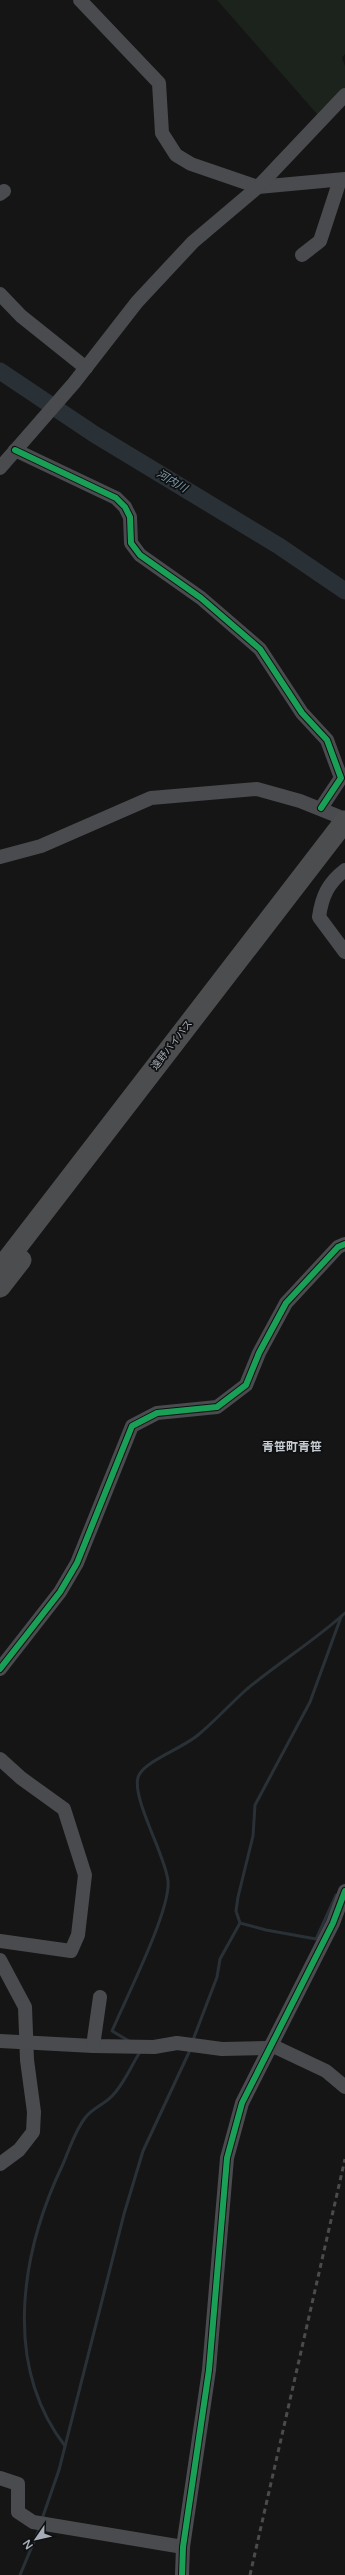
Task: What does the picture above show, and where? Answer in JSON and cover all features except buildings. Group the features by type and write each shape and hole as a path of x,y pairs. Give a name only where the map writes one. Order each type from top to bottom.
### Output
{"highway":[{"name":"遠野バイパス","path":"0,1287 29,1241 345,820"},
{"name":"遠野バイパス","path":"0,1269 29,1241 345,840"}],"street":[{"path":"80,0 159,83 162,133 176,155 191,164 258,187 342,180 320,241 302,255"},
{"path":"0,468 74,383 137,302 193,242 258,187 345,95"},
{"path":"0,294 21,316 86,368"},
{"path":"19,446 116,498 126,507 130,517 131,543 140,555 201,598 260,649 302,713 327,740 340,778 321,808"},
{"path":"0,857 41,846 151,798 257,789 321,808 345,820"},
{"path":"345,870 332,880 322,898 319,917 345,952"},
{"path":"0,1668 52,1604 77,1563 132,1426 157,1413 217,1407 246,1385 259,1353 286,1303 338,1247 345,1244"},
{"path":"0,1759 21,1778 64,1809 86,1875 78,1935 71,1951 0,1940"},
{"path":"182,2575 183,2547 209,2370 227,2158 242,2103 333,1923 345,1891"},
{"path":"0,1960 25,2007 25,2043 34,2112 33,2132 19,2150 0,2164"},
{"path":"93,2046 100,1997"},
{"path":"0,2040 25,2043 93,2046 148,2047 191,2044 222,2049 270,2046 326,2071 345,2087"},
{"path":"0,2478 18,2484 18,2512 41,2523 183,2547"}],"shaded area":[{"path":"217,0 345,0 345,54 342,58 345,66 345,102 324,122"}],"waterway":[{"name":"河内川","path":"0,371 94,434 279,546 345,591"},
{"path":"129,2041 112,2031 155,1933 167,1894 168,1881 166,1870 139,1796 137,1784 139,1775 149,1764 184,1745 198,1735 247,1689 345,1613"},
{"path":"193,2040 217,1977 220,1959 240,1923 236,1911 253,1836 255,1805 310,1702 341,1617"},
{"path":"240,1923 266,1930 316,1939 336,1895"},
{"path":"42,2519 59,2470 124,2214 143,2151 191,2048"},
{"path":"65,2446 45,2414 32,2380 26,2344 25,2307 29,2270 37,2234 48,2198 81,2123 115,2092 123,2082 140,2052"},
{"path":"20,2575 40,2527"}],"railway":[{"path":"250,2575 345,2159"}],"cycle path":[{"path":"15,450 116,498 125,507 130,517 131,543 140,555 201,598 260,649 302,713 327,740 341,778 321,808"},
{"path":"0,1669 60,1592 77,1563 132,1426 157,1413 217,1407 246,1385 259,1353 286,1303 338,1247 345,1244"},
{"path":"182,2575 183,2547 209,2370 227,2158 242,2103 333,1923 345,1891"}],"district":[{"name":"青笹町青笹","path":"292,1447"}]}
